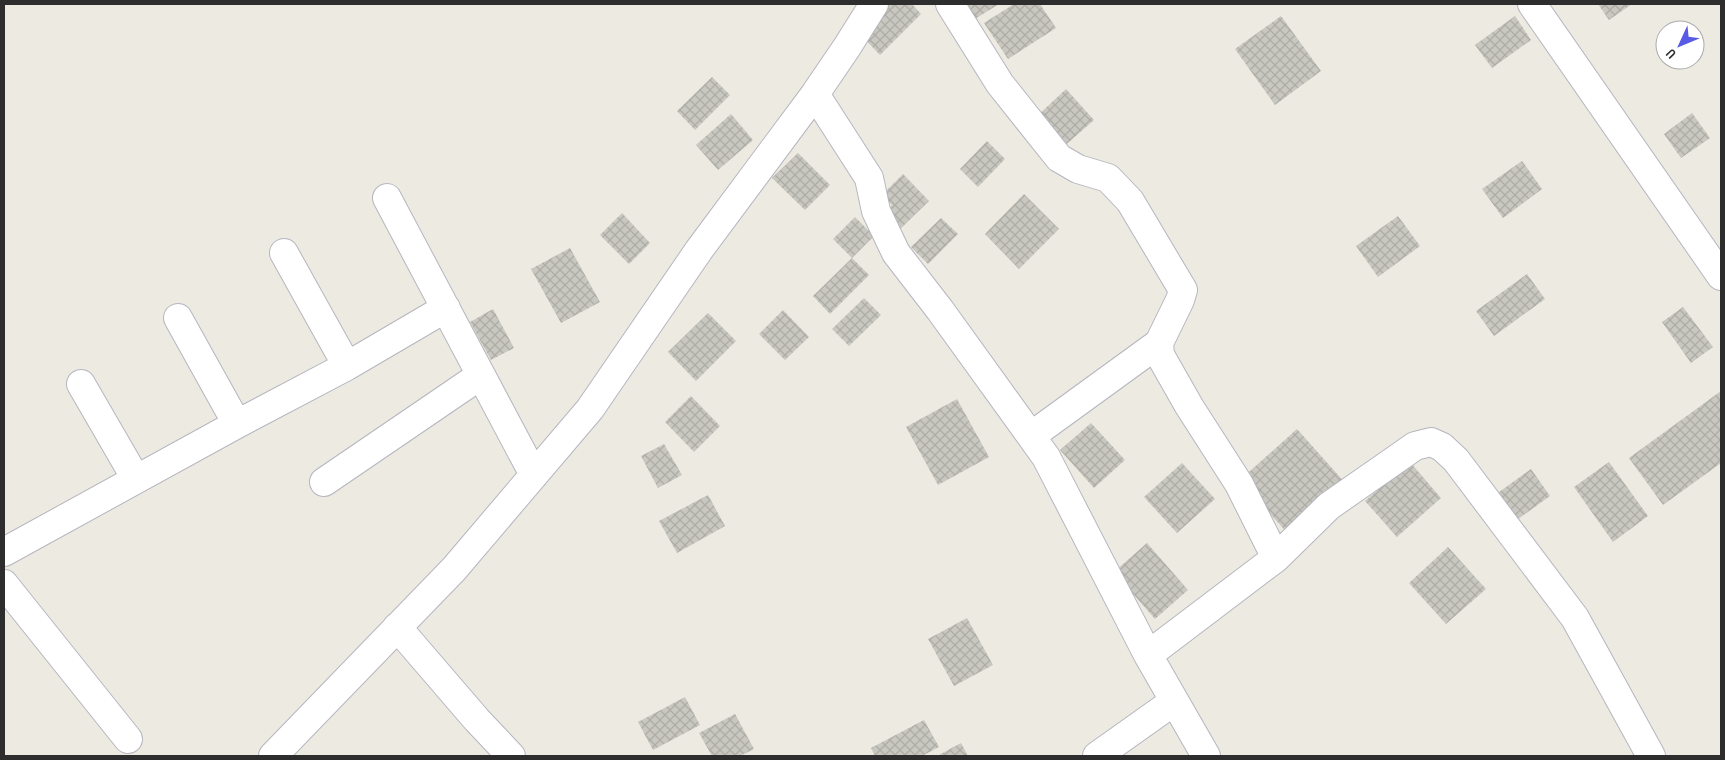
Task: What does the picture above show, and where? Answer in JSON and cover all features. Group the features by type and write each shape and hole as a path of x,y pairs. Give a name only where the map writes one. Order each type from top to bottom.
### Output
{"street":[{"path":"273,756 454,569 590,408 699,250 814,94 874,4"},
{"path":"950,4 1000,84 1059,158 1078,169 1108,178 1130,201 1183,290 1159,343 1031,436"},
{"path":"1532,4 1721,276"},
{"path":"814,94 869,178 876,211 896,253 940,310 1046,457 1173,702 1206,756"},
{"path":"387,198 534,475"},
{"path":"284,253 347,366"},
{"path":"4,552 347,366 446,308"},
{"path":"178,318 237,424"},
{"path":"1159,343 1160,355 1189,406 1239,484 1276,558"},
{"path":"324,482 481,375"},
{"path":"81,384 136,479"},
{"path":"1148,655 1276,558 1329,506 1415,446 1431,442 1442,447 1456,460 1575,618 1651,756"},
{"path":"4,584 128,739"},
{"path":"397,628 511,756"},
{"path":"1097,756 1173,702"}],"building":[{"path":"889,4 912,4 921,14 880,55 859,33"},
{"path":"954,4 999,4 967,24"},
{"path":"1014,4 1040,4 1056,28 1008,59 984,23"},
{"path":"1598,4 1632,4 1609,20"},
{"path":"1281,16 1321,71 1275,105 1235,49"},
{"path":"1515,16 1531,40 1492,68 1475,45"},
{"path":"712,77 730,95 695,130 677,111"},
{"path":"1066,89 1094,120 1061,149 1034,119"},
{"path":"1692,113 1710,138 1681,158 1664,134"},
{"path":"731,114 753,140 718,170 696,145"},
{"path":"987,141 1005,159 978,187 960,169"},
{"path":"798,153 830,185 805,210 772,178"},
{"path":"1522,161 1542,189 1503,218 1482,189"},
{"path":"903,174 929,201 896,233 880,217 892,205 882,195"},
{"path":"1024,194 1059,229 1019,269 985,234"},
{"path":"622,213 650,243 629,264 600,235"},
{"path":"1398,216 1420,246 1378,277 1356,246"},
{"path":"855,217 874,236 852,258 833,239"},
{"path":"941,218 958,234 928,264 911,247"},
{"path":"570,248 600,302 561,323 531,269"},
{"path":"852,258 869,275 830,314 813,296"},
{"path":"1527,274 1545,299 1494,336 1476,311"},
{"path":"864,298 881,315 849,346 832,329"},
{"path":"1683,307 1713,347 1691,363 1662,322"},
{"path":"493,309 514,348 491,360 470,322"},
{"path":"783,310 809,337 785,360 759,334"},
{"path":"708,313 736,341 696,381 668,352"},
{"path":"1721,391 1721,463 1663,505 1629,458"},
{"path":"691,396 720,426 694,452 665,422"},
{"path":"957,399 989,457 938,485 906,427"},
{"path":"1091,423 1125,460 1094,488 1060,450"},
{"path":"1297,429 1347,485 1290,536 1240,480"},
{"path":"664,444 682,475 658,488 641,456"},
{"path":"1410,462 1441,498 1397,537 1365,501"},
{"path":"1609,462 1648,516 1613,542 1574,487"},
{"path":"1182,463 1215,499 1177,533 1144,497"},
{"path":"1531,469 1550,496 1514,522 1495,495"},
{"path":"708,495 725,526 677,553 659,521"},
{"path":"1147,543 1188,590 1155,619 1114,572"},
{"path":"1448,547 1486,589 1446,624 1409,583"},
{"path":"967,618 993,665 954,686 928,639"},
{"path":"685,697 700,725 653,750 638,722"},
{"path":"735,714 754,749 740,756 712,756 699,733"},
{"path":"924,720 939,747 922,756 875,756 871,748"},
{"path":"961,743 968,756 937,756"}]}
